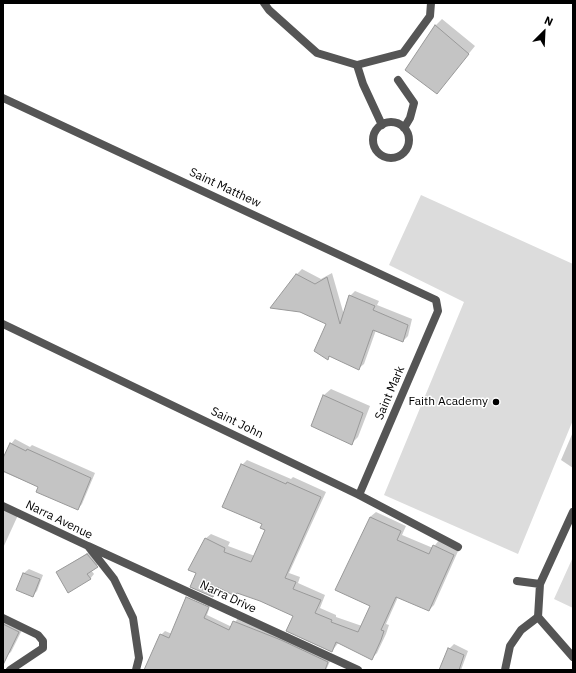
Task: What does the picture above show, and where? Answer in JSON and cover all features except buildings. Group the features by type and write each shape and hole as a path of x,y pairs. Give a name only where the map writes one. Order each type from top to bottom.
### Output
{"street":[{"path":"264,3 268,10 317,53 357,65 403,53 430,16 431,3"},
{"path":"357,65 363,84 382,125"},
{"path":"398,80 414,103 410,118 404,128"},
{"name":"Saint Matthew","path":"3,98 436,300"},
{"path":"391,122 400,124 406,131 409,140 407,149 401,156 392,158 382,156 376,150 373,141 375,132 382,125 391,122"},
{"name":"Saint Mark","path":"359,495 438,311 436,300"},
{"name":"Saint John","path":"3,324 359,495 458,547"},
{"name":"Narra Avenue","path":"3,506 88,546 114,579 133,618 139,658 136,670"},
{"path":"573,512 540,584 538,617 573,657"},
{"name":"Narra Drive","path":"88,546 358,670"},
{"path":"517,581 540,584"},
{"path":"505,670 510,646 521,630 538,617"},
{"path":"3,618 38,635 43,641 43,648 10,670"}],"shaded area":[{"name":"Faith Academy","path":"421,195 573,264 573,420 518,554 384,495 464,302 389,265"},
{"path":"573,557 573,608 554,599"}],"place":[{"name":"Faith Academy","path":"496,402"}]}
